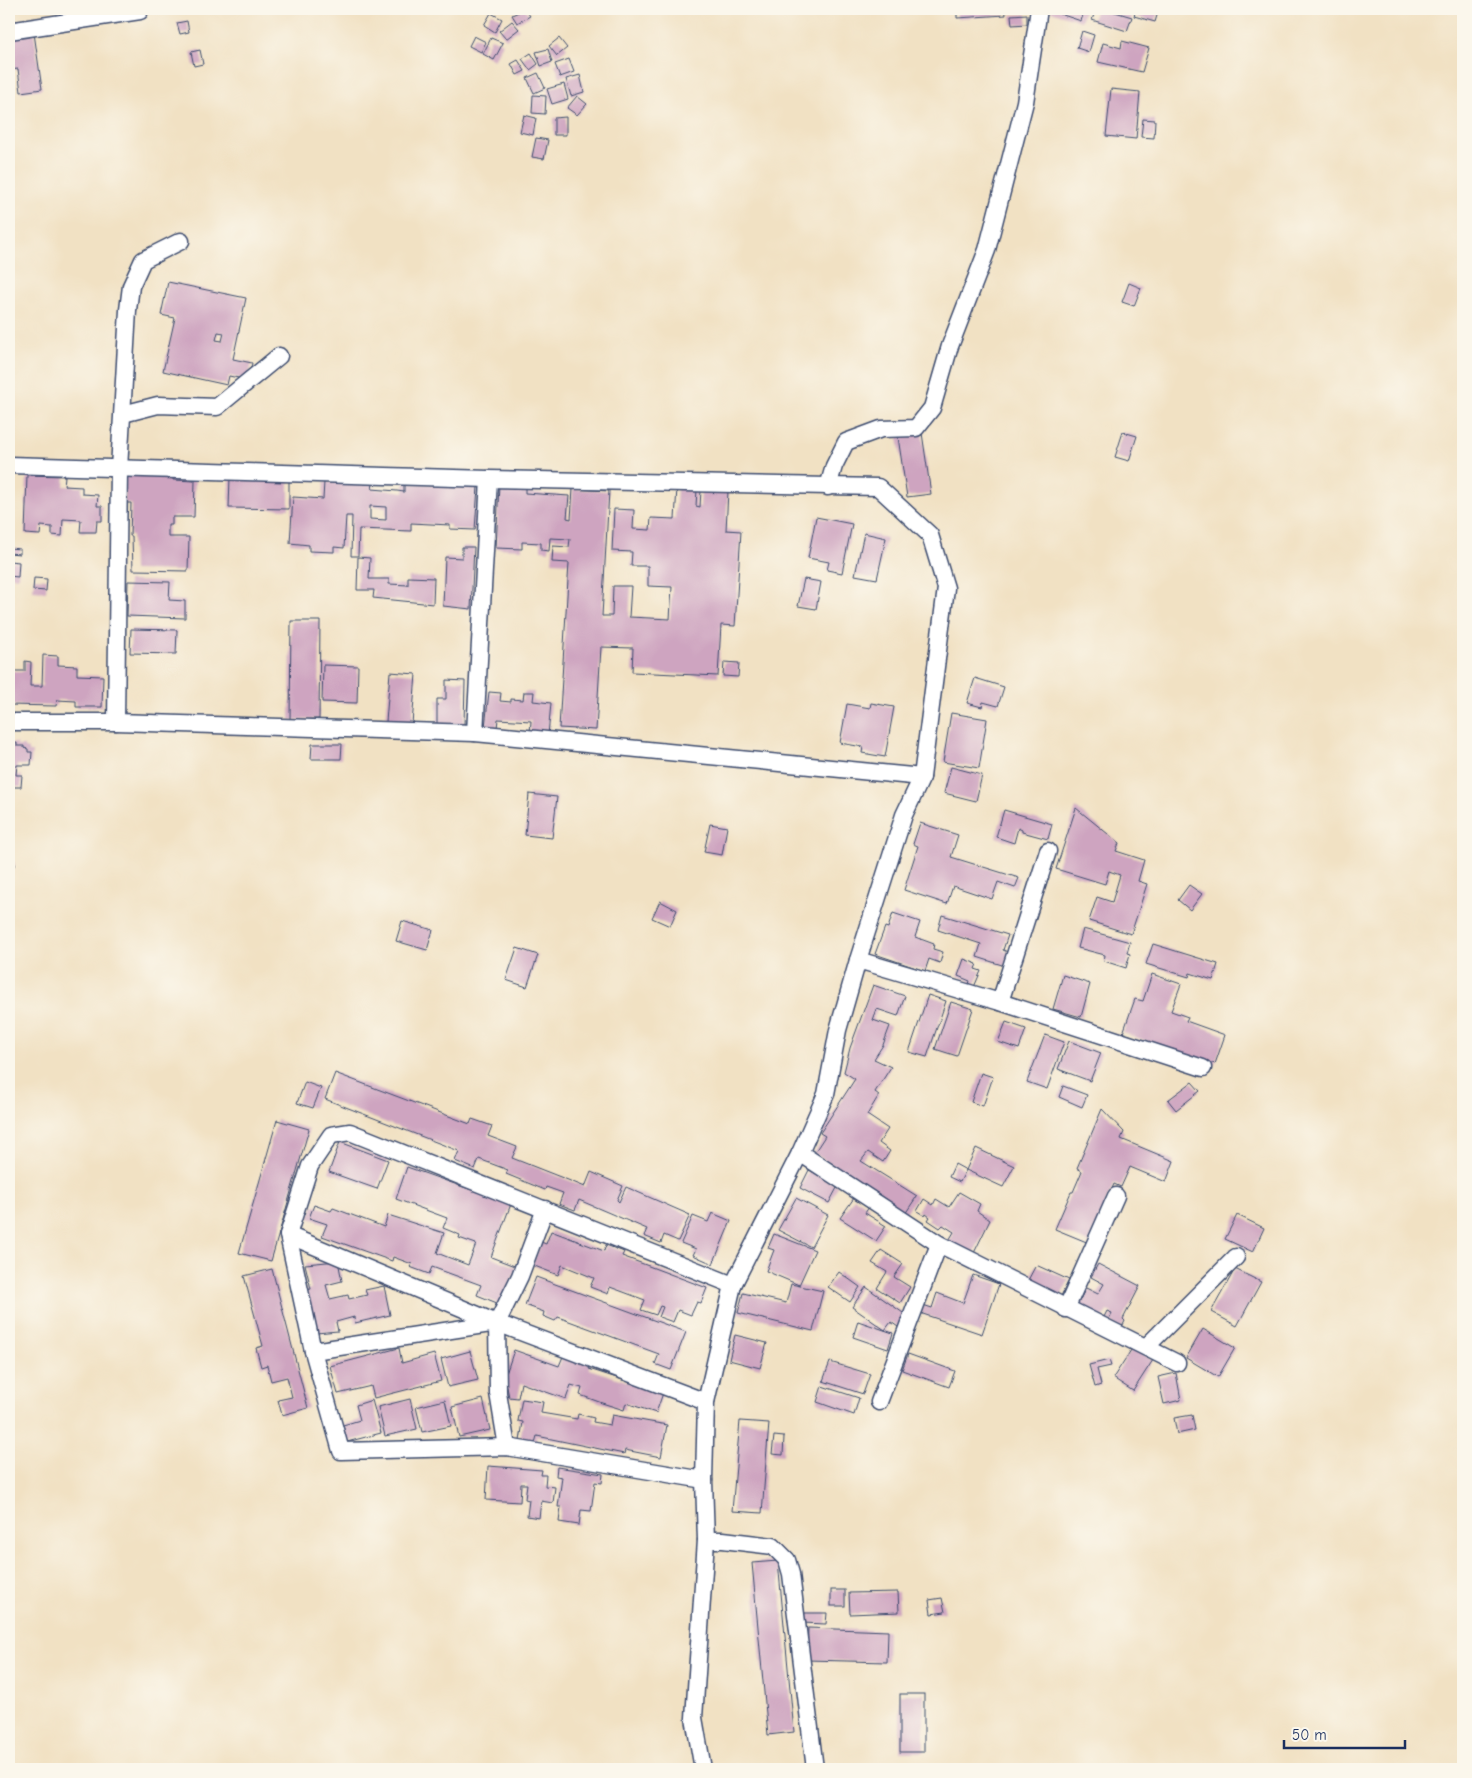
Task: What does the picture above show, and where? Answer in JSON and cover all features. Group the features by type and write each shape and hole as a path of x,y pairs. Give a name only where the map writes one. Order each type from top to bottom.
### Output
{"street":[{"path":"828,487 834,466 846,442 881,429 916,428 932,408 950,346 987,250 1025,102 1039,9"},
{"path":"9,31 140,11"},
{"path":"116,722 119,469 131,286 144,260 181,241"},
{"path":"123,414 158,405 217,407 279,356"},
{"path":"9,465 489,479 878,487 930,535 946,588 922,777 904,815 858,960 838,1030 826,1094 800,1153 733,1285 706,1402 704,1480 706,1540 694,1718 703,1769"},
{"path":"475,733 489,479"},
{"path":"9,722 116,722 475,733 922,777"},
{"path":"1000,1002 1048,851"},
{"path":"858,960 1000,1002 1203,1068"},
{"path":"704,1480 507,1447 341,1451 314,1351 288,1235 310,1166 331,1135 350,1132 733,1285"},
{"path":"800,1153 939,1244 1177,1363"},
{"path":"1066,1309 1116,1196"},
{"path":"507,1447 498,1393 497,1323 520,1276 545,1209"},
{"path":"288,1235 497,1323 706,1402"},
{"path":"879,1402 939,1244"},
{"path":"1146,1347 1236,1257"},
{"path":"314,1351 497,1323"},
{"path":"706,1540 723,1540 772,1546 787,1560 792,1574 815,1769"}],"building":[{"path":"525,9 530,16 517,23 512,15"},
{"path":"957,9 1005,9 1006,15 957,18"},
{"path":"1048,9 1085,9 1081,21"},
{"path":"1096,9 1105,9 1132,17 1127,31 1092,20"},
{"path":"1136,9 1159,9 1155,22 1134,16"},
{"path":"491,13 502,19 495,32 484,25"},
{"path":"1027,14 1027,24 1012,25 1011,15"},
{"path":"187,21 189,32 180,34 177,23"},
{"path":"512,21 519,29 506,39 499,31"},
{"path":"1082,31 1094,35 1089,52 1077,48"},
{"path":"34,33 42,89 21,92 18,69 9,70 9,37"},
{"path":"474,36 486,42 481,52 469,46"},
{"path":"491,38 503,43 494,60 483,54"},
{"path":"559,38 567,48 557,56 549,46"},
{"path":"1122,41 1149,48 1142,72 1098,62 1103,43 1121,48"},
{"path":"548,49 552,62 541,66 536,52"},
{"path":"200,50 203,64 194,66 191,52"},
{"path":"531,53 538,64 530,70 522,59"},
{"path":"569,59 574,72 560,77 555,64"},
{"path":"518,60 525,71 517,75 511,64"},
{"path":"538,73 545,88 534,93 527,78"},
{"path":"580,75 584,92 571,96 566,79"},
{"path":"564,84 568,99 552,104 547,89"},
{"path":"1111,89 1140,92 1136,139 1106,136"},
{"path":"533,95 546,96 545,114 532,113"},
{"path":"577,96 587,104 577,115 567,108"},
{"path":"524,115 536,118 533,135 520,132"},
{"path":"566,117 566,135 554,135 554,118"},
{"path":"1143,119 1155,120 1154,138 1141,137"},
{"path":"536,138 548,140 544,159 532,157"},
{"path":"168,282 246,298 233,359 252,363 248,380 229,376 227,385 163,371 175,318 161,315","holes":["218,332 224,333 222,341 216,340"]},
{"path":"1129,283 1141,288 1134,306 1122,302"},
{"path":"1123,432 1137,436 1129,461 1115,457"},
{"path":"922,433 931,494 907,497 898,437"},
{"path":"125,474 173,475 173,480 195,481 194,517 172,517 172,525 168,525 168,537 189,537 188,571 133,570 132,536 130,536 131,503 124,503"},
{"path":"27,475 65,476 64,486 82,487 82,494 98,495 97,506 102,506 102,521 97,521 96,532 80,532 81,520 63,519 62,536 52,535 52,527 41,526 40,535 25,534"},
{"path":"230,477 289,478 289,509 229,508"},
{"path":"324,482 373,484 372,489 404,492 404,483 478,486 475,530 450,529 450,525 411,523 411,531 359,529 358,556 351,556 352,516 346,516 344,548 334,547 334,552 309,551 309,545 290,543 293,497 323,499","holes":["370,506 386,507 386,520 370,519"]},
{"path":"499,485 525,486 525,493 569,496 567,518 571,519 573,489 609,491 602,616 612,616 613,586 631,586 629,617 670,619 672,587 648,586 648,566 631,566 632,552 612,551 614,509 634,510 633,529 650,530 651,518 675,519 677,488 697,489 696,506 700,507 701,490 728,491 726,530 741,531 735,626 721,625 718,676 632,672 633,648 601,647 596,730 559,728 569,563 552,562 553,546 569,547 570,539 550,538 549,551 541,550 541,543 522,542 522,549 496,548"},
{"path":"816,517 852,524 842,573 827,570 829,562 808,558"},
{"path":"864,533 886,538 877,579 855,575"},
{"path":"462,547 474,547 471,609 443,606 445,557 462,558"},
{"path":"9,548 20,549 20,554 9,553"},
{"path":"358,557 370,558 369,579 389,579 389,584 408,585 408,577 434,578 433,604 373,598 374,590 357,590"},
{"path":"9,561 19,562 18,577 9,576"},
{"path":"34,578 47,579 46,591 33,590"},
{"path":"804,579 821,582 816,609 798,606"},
{"path":"128,581 170,582 169,600 185,601 185,618 127,616"},
{"path":"291,621 320,621 319,719 290,720"},
{"path":"131,629 177,630 176,654 130,653"},
{"path":"43,655 58,656 58,665 77,666 77,675 103,676 102,707 76,707 76,701 57,700 56,706 9,705 9,671 25,671 25,661 31,662 30,686 42,686"},
{"path":"724,662 739,663 738,677 723,676"},
{"path":"323,665 358,666 357,703 322,702"},
{"path":"390,672 416,674 412,724 386,722"},
{"path":"975,678 1004,687 998,706 983,702 982,707 967,703"},
{"path":"446,680 465,681 464,725 437,724 437,699 446,699"},
{"path":"489,692 501,693 500,701 511,702 511,699 523,700 524,692 534,692 533,701 551,703 548,735 530,733 531,721 498,719 497,728 485,727"},
{"path":"871,703 894,707 885,757 862,753 863,747 840,743 847,704 870,708"},
{"path":"951,713 987,719 979,768 943,762"},
{"path":"9,743 17,743 17,746 24,746 24,748 28,749 28,752 32,752 31,765 17,765 16,775 22,775 21,787 9,787"},
{"path":"312,744 342,744 341,759 311,759"},
{"path":"951,767 982,775 976,801 944,793"},
{"path":"529,794 557,797 552,838 525,835"},
{"path":"1076,808 1119,843 1116,851 1144,860 1138,881 1147,884 1131,934 1089,921 1097,897 1112,902 1120,875 1109,871 1105,884 1056,869"},
{"path":"1004,810 1052,824 1048,839 1022,832 1018,828 1014,843 996,837"},
{"path":"920,823 958,835 951,857 1019,878 1015,888 998,882 992,899 953,886 947,904 904,890 918,846 913,844"},
{"path":"710,824 727,827 722,855 704,852"},
{"path":"9,861 15,863 9,879"},
{"path":"1189,885 1202,894 1190,910 1178,900"},
{"path":"660,901 677,910 670,926 652,918"},
{"path":"893,913 920,922 915,937 934,944 933,949 943,952 940,963 929,959 925,971 875,954 885,927 888,928"},
{"path":"942,915 1008,935 1003,950 1010,953 1005,966 977,957 981,944 938,930"},
{"path":"402,921 433,930 427,950 396,941"},
{"path":"1083,929 1130,942 1127,953 1130,954 1126,968 1104,961 1105,955 1078,948"},
{"path":"1153,944 1218,964 1213,980 1190,973 1189,977 1146,964"},
{"path":"517,948 538,955 527,987 506,980"},
{"path":"964,959 977,964 975,969 981,971 974,987 969,984 970,981 958,976"},
{"path":"1152,974 1181,984 1171,1011 1188,1017 1186,1021 1225,1035 1215,1064 1123,1033 1135,999 1143,1001"},
{"path":"1063,975 1090,984 1081,1017 1053,1009"},
{"path":"873,985 905,996 898,1016 877,1009 873,1020 890,1026 883,1045 874,1059 891,1067 875,1092 879,1095 867,1115 888,1129 879,1143 890,1151 883,1162 868,1152 861,1161 917,1196 905,1214 814,1153 825,1136 820,1133 855,1079 844,1072 850,1048"},
{"path":"928,995 946,1001 927,1057 909,1052"},
{"path":"951,1002 973,1009 957,1056 935,1049"},
{"path":"1006,1022 1026,1029 1019,1049 998,1042"},
{"path":"1045,1035 1064,1042 1047,1089 1027,1082"},
{"path":"1069,1041 1101,1053 1090,1081 1058,1069"},
{"path":"335,1073 470,1124 472,1119 492,1126 488,1136 517,1147 512,1158 585,1187 591,1172 623,1186 617,1200 619,1202 626,1187 690,1215 678,1241 664,1235 661,1243 644,1236 647,1229 579,1200 575,1210 559,1204 563,1193 546,1187 545,1190 506,1174 508,1170 479,1159 475,1169 455,1161 459,1151 325,1099"},
{"path":"981,1073 993,1077 983,1106 971,1102"},
{"path":"305,1082 321,1088 313,1108 297,1103"},
{"path":"1192,1082 1200,1091 1176,1110 1168,1100"},
{"path":"1063,1086 1087,1095 1082,1107 1059,1097"},
{"path":"1102,1109 1124,1132 1121,1139 1174,1161 1166,1182 1130,1167 1121,1187 1114,1184 1089,1243 1055,1229 1082,1171 1077,1168"},
{"path":"277,1120 309,1129 271,1261 239,1253"},
{"path":"340,1142 388,1160 377,1189 329,1172"},
{"path":"976,1148 1014,1166 1003,1187 966,1170"},
{"path":"955,1164 966,1170 960,1182 949,1177"},
{"path":"407,1167 511,1204 491,1257 517,1267 502,1305 477,1295 481,1285 432,1267 429,1274 410,1267 412,1264 393,1257 392,1261 322,1236 327,1224 309,1218 314,1205 331,1211 333,1208 384,1227 388,1215 444,1233 437,1253 468,1265 476,1244 459,1238 460,1235 443,1228 447,1218 396,1199"},
{"path":"809,1170 838,1186 829,1203 800,1188"},
{"path":"959,1192 980,1204 977,1211 990,1220 973,1255 948,1242 954,1232 943,1225 940,1228 928,1220 930,1217 926,1214 925,1216 917,1211 924,1199 933,1205 936,1199 949,1207"},
{"path":"796,1198 828,1215 811,1247 778,1230"},
{"path":"854,1198 869,1207 865,1213 886,1226 876,1241 840,1218"},
{"path":"712,1213 731,1221 713,1264 693,1255 696,1249 681,1243 693,1216 708,1222"},
{"path":"1237,1215 1264,1228 1253,1252 1225,1239"},
{"path":"551,1231 604,1251 606,1245 624,1252 622,1256 707,1288 701,1303 697,1302 691,1315 678,1310 673,1322 659,1317 663,1307 660,1306 656,1315 641,1310 645,1300 610,1287 608,1294 590,1287 594,1278 562,1265 558,1275 532,1265 541,1242 546,1244"},
{"path":"774,1234 815,1250 799,1285 766,1271 774,1250 768,1248"},
{"path":"881,1250 903,1264 894,1277 910,1287 900,1303 877,1288 887,1272 872,1263"},
{"path":"338,1261 342,1281 326,1285 330,1299 348,1295 349,1299 367,1295 365,1290 384,1286 390,1315 355,1323 354,1317 336,1322 338,1331 316,1333 306,1290 311,1289 305,1264"},
{"path":"1098,1264 1140,1286 1123,1319 1125,1321 1121,1329 1108,1321 1112,1313 1107,1311 1103,1319 1077,1305 1086,1288 1098,1294 1104,1284 1091,1277"},
{"path":"1036,1265 1069,1280 1058,1302 1025,1286"},
{"path":"272,1269 308,1408 282,1415 278,1400 292,1397 287,1377 271,1381 267,1365 261,1367 256,1348 263,1346 244,1276"},
{"path":"1235,1269 1261,1282 1237,1326 1211,1312"},
{"path":"839,1272 860,1287 850,1302 828,1287"},
{"path":"973,1275 999,1284 982,1334 920,1313 923,1305 932,1308 937,1293 963,1303"},
{"path":"536,1277 686,1332 671,1370 655,1364 659,1354 558,1317 555,1321 543,1316 544,1312 525,1305"},
{"path":"791,1284 823,1291 813,1331 738,1313 743,1293 786,1303"},
{"path":"866,1287 906,1315 898,1327 891,1322 885,1330 852,1307"},
{"path":"858,1321 893,1333 888,1349 853,1337"},
{"path":"1203,1329 1235,1348 1218,1377 1186,1358"},
{"path":"735,1335 767,1343 760,1368 729,1360"},
{"path":"1133,1347 1153,1360 1133,1391 1113,1378"},
{"path":"399,1348 402,1363 434,1354 441,1381 374,1398 371,1386 338,1394 330,1366"},
{"path":"514,1350 559,1366 564,1354 591,1364 589,1369 663,1393 656,1413 626,1403 624,1410 602,1403 580,1395 582,1388 571,1385 566,1399 521,1383 518,1398 509,1397 505,1377"},
{"path":"470,1351 478,1380 448,1387 441,1359"},
{"path":"908,1354 955,1371 949,1387 902,1370"},
{"path":"1109,1360 1111,1366 1097,1369 1101,1385 1095,1387 1089,1365"},
{"path":"830,1362 870,1374 863,1394 823,1381"},
{"path":"1176,1373 1181,1400 1164,1404 1158,1377"},
{"path":"822,1386 859,1398 854,1415 817,1402"},
{"path":"410,1399 417,1429 385,1436 378,1407"},
{"path":"483,1399 490,1430 459,1437 452,1407"},
{"path":"522,1399 543,1402 541,1413 577,1419 578,1414 594,1418 593,1422 610,1425 612,1415 667,1425 661,1457 625,1450 624,1454 537,1436 535,1443 520,1441 523,1422 518,1421"},
{"path":"372,1400 381,1433 347,1442 343,1425 360,1420 356,1405"},
{"path":"445,1400 451,1426 422,1432 416,1407"},
{"path":"1192,1415 1195,1430 1177,1434 1174,1418"},
{"path":"740,1421 769,1423 762,1513 732,1511"},
{"path":"774,1436 784,1437 783,1455 772,1454"},
{"path":"488,1466 542,1470 541,1475 546,1475 545,1486 555,1487 553,1503 541,1501 539,1518 527,1516 529,1500 525,1499 527,1484 521,1484 520,1502 486,1500"},
{"path":"557,1467 603,1474 602,1483 595,1482 591,1511 581,1510 579,1525 559,1522 561,1507 558,1507 562,1477 556,1476"},
{"path":"778,1561 794,1732 768,1735 752,1563"},
{"path":"831,1590 845,1590 845,1606 831,1606"},
{"path":"898,1592 899,1612 850,1614 849,1593"},
{"path":"942,1598 945,1612 931,1614 929,1600"},
{"path":"803,1613 827,1613 826,1624 802,1623"},
{"path":"808,1628 888,1631 887,1662 807,1660"},
{"path":"900,1694 924,1694 924,1752 900,1752"}]}
